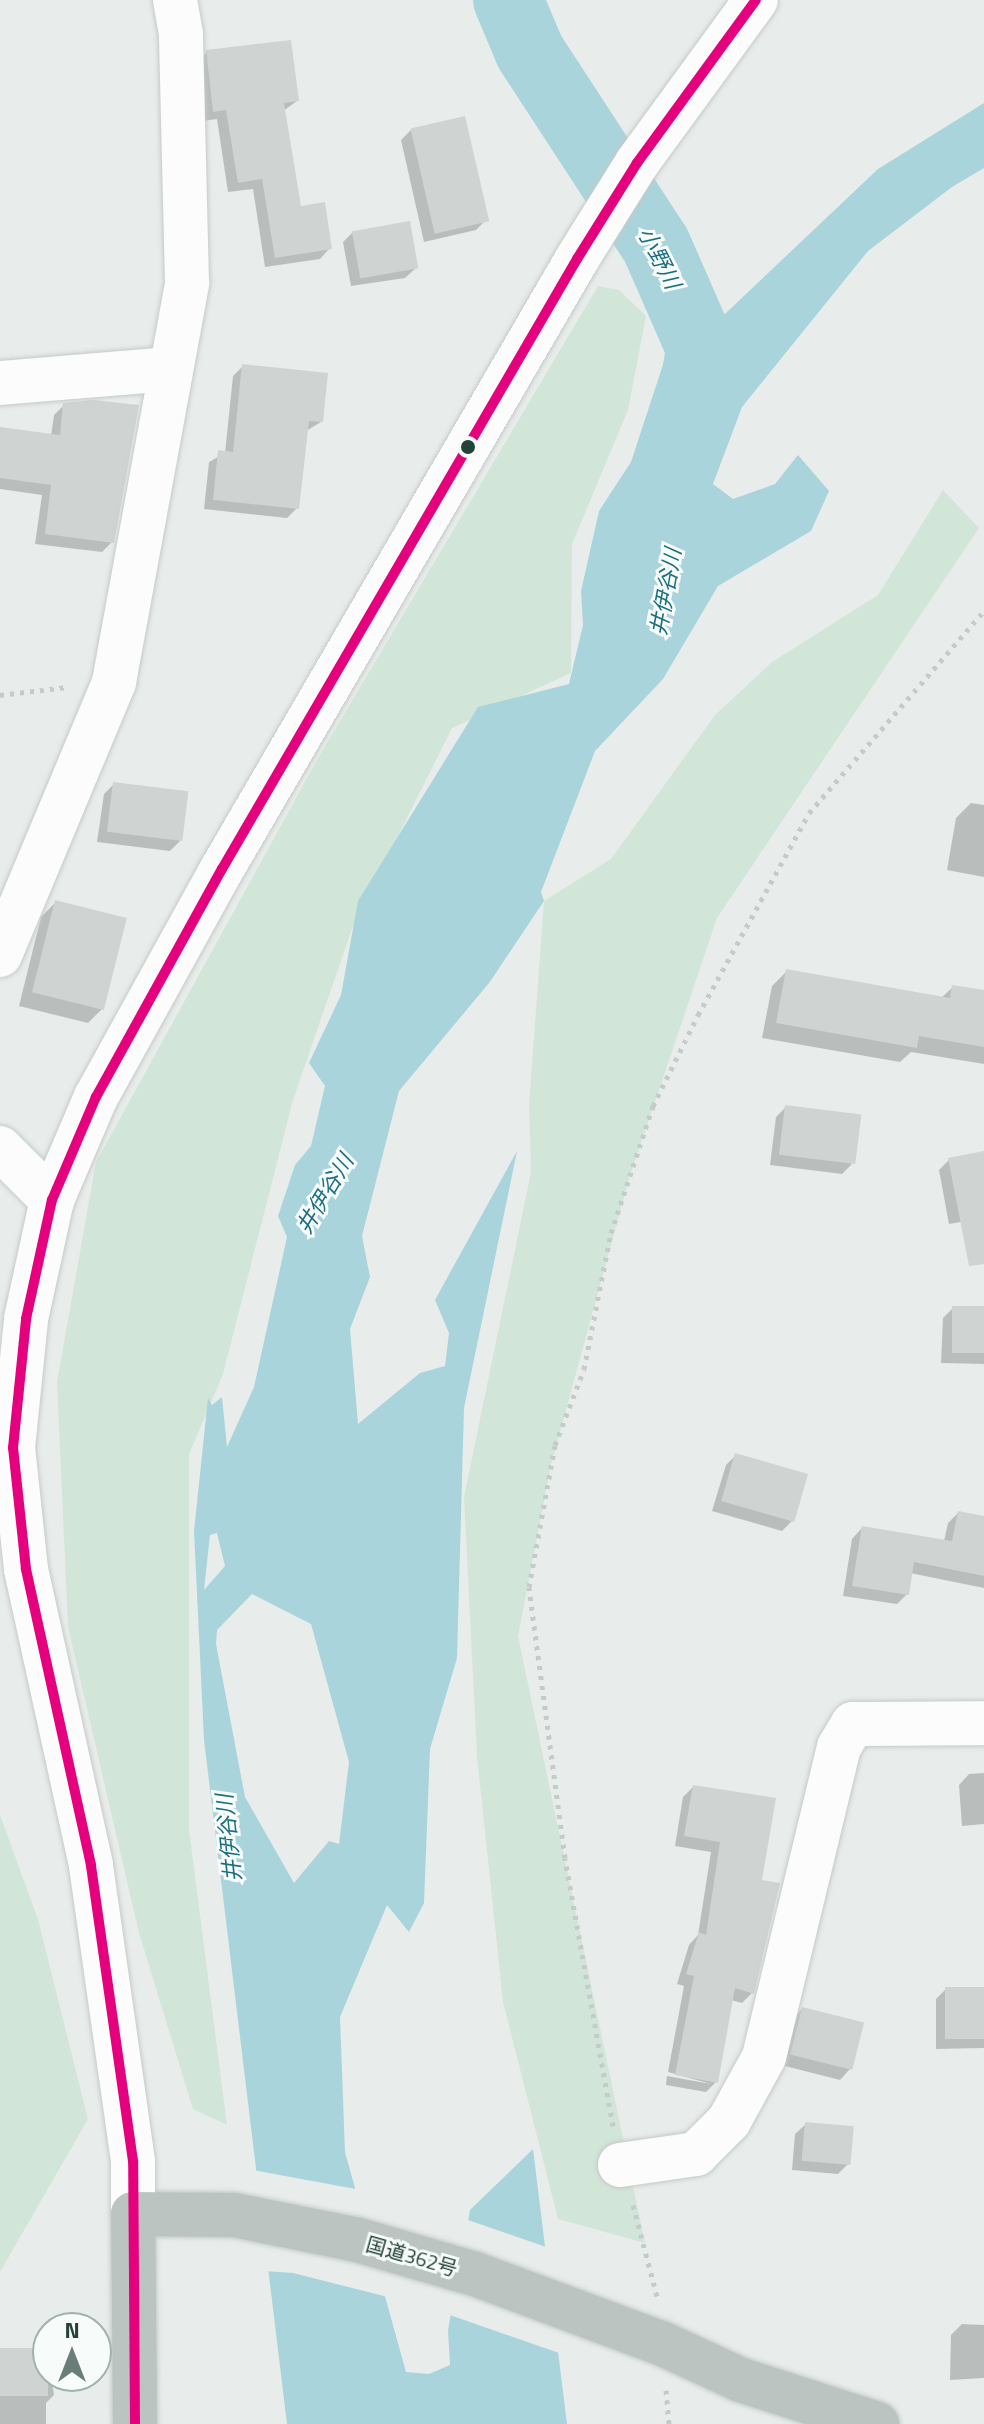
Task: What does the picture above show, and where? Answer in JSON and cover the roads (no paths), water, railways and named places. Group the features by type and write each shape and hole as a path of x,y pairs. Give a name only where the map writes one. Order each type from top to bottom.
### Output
{"highway":[{"name":"国道362号","path":"133,2214 265,2219 358,2240 475,2274 661,2343 741,2380 877,2424"},
{"path":"133,2214 135,2424"}],"main road":[{"path":"0,955 114,682 187,283 181,34 175,0"},
{"path":"133,2214 133,2161 91,1865 26,1569 13,1448 26,1319 52,1200 96,1097 222,869 577,259 637,163 756,0"},
{"path":"0,383 169,369"},
{"path":"0,1148 52,1200"},
{"path":"620,2165 696,2154 729,2121 764,2057 839,1747 853,1724 984,1723"}],"water":[{"name":"井伊谷川","path":"984,103 984,168 952,187 868,251 742,407 713,484 733,499 775,484 798,455 829,491 811,531 718,586 663,679 595,751 541,892 544,901 489,983 399,1091 362,1236 370,1277 350,1329 358,1424 420,1373 445,1366 449,1333 435,1300 517,1151 464,1408 457,1658 430,1749 424,1903 409,1932 387,1905 340,2017 345,2152 406,2372 429,2374 450,2365 448,2330 470,2210 533,2149 567,2424 287,2424 204,1740 194,1531 208,1398 212,1405 222,1397 227,1447 254,1387 287,1237 278,1216 295,1165 311,1146 325,1086 309,1063 341,995 358,901 478,707 569,684 583,625 581,591 599,511 631,462 674,331 710,328 878,169","holes":["217,1533 225,1566 204,1590 210,1535","252,1594 311,1624 349,1762 339,1844 329,1841 294,1883 245,1797 216,1644 217,1630"]}],"waterway":[{"name":"小野川","path":"508,0 530,52 656,245 701,348 690,422"}]}
